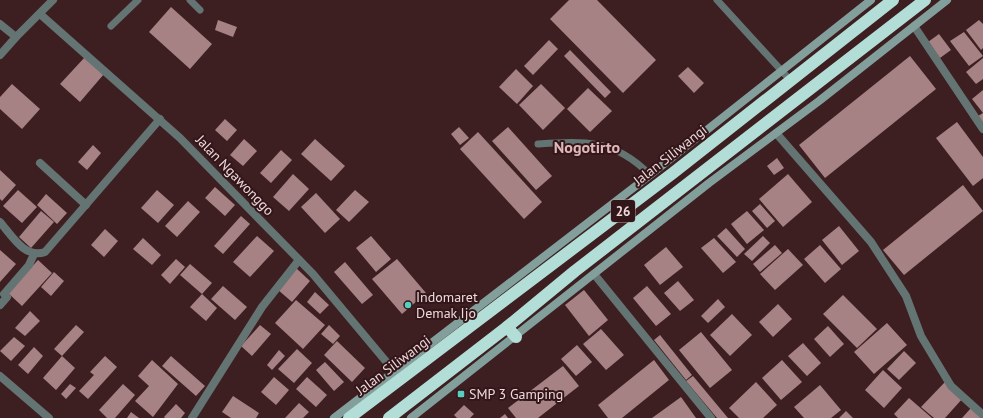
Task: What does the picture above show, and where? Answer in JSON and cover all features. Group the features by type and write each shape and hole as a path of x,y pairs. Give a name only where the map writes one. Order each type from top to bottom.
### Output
{"highway":[{"name":"Jalan Siliwangi","path":"349,418 488,305 630,206 893,0"},
{"name":"26","path":"389,418 507,327 575,271 925,0"},
{"path":"673,173 683,188"},
{"path":"630,206 640,222"},
{"path":"507,327 516,337"}],"street":[{"path":"0,55 53,0"},
{"path":"334,418 394,371 488,305 871,0"},
{"path":"411,418 516,337 704,187 947,0"},
{"name":"Jalan Ngawonggo","path":"40,14 160,119 313,274 394,371"},
{"path":"0,24 16,37"},
{"path":"914,26 983,129"},
{"path":"0,222 23,248 34,254 45,252 160,119"},
{"path":"776,133 871,242 906,296 921,336 951,386 983,416"},
{"path":"40,163 86,205"},
{"path":"0,305 7,297 4,294 29,265 34,254"},
{"path":"192,418 262,307 299,260"},
{"path":"594,274 711,418"},
{"path":"0,376 49,418"}],"lane":[{"path":"111,26 138,0"},
{"path":"190,0 200,10"},
{"path":"717,0 791,81"},
{"path":"538,144 582,142 610,147 638,163 650,175"}],"building":[{"path":"569,0 597,0 656,60 623,93 550,19"},
{"path":"171,7 212,44 190,69 149,32"},
{"path":"218,20 237,27 233,37 215,30"},
{"path":"979,20 983,24 983,48 981,50 966,30"},
{"path":"964,32 983,56 969,66 950,41"},
{"path":"939,34 951,50 940,58 928,42"},
{"path":"549,40 558,49 533,75 524,66"},
{"path":"570,50 611,92 605,98 564,56"},
{"path":"910,56 936,89 825,178 799,145"},
{"path":"85,57 104,74 80,102 60,84"},
{"path":"983,58 983,79 976,84 966,72"},
{"path":"688,67 704,83 694,93 678,76"},
{"path":"516,69 533,86 517,104 499,87"},
{"path":"12,84 40,109 22,129 0,109 0,97"},
{"path":"541,84 565,108 543,130 519,105"},
{"path":"588,88 612,111 590,132 567,109"},
{"path":"983,90 983,113 972,99"},
{"path":"983,113 983,124 978,116"},
{"path":"225,119 237,130 227,141 215,130"},
{"path":"957,122 983,157 983,178 973,186 936,138"},
{"path":"459,127 469,138 460,145 451,134"},
{"path":"508,127 552,176 536,190 492,141"},
{"path":"478,132 542,202 524,219 460,149"},
{"path":"244,139 257,151 243,166 230,155"},
{"path":"315,139 345,166 331,181 301,154"},
{"path":"93,145 101,153 87,170 78,162"},
{"path":"281,150 292,160 271,183 260,173"},
{"path":"777,158 784,168 774,175 767,166"},
{"path":"0,170 16,185 2,201 0,199"},
{"path":"293,174 309,189 289,211 273,197"},
{"path":"788,174 812,202 783,227 759,199"},
{"path":"963,185 983,211 904,275 883,250"},
{"path":"215,187 235,205 225,216 205,198"},
{"path":"18,190 37,207 22,223 3,206"},
{"path":"157,190 174,205 158,223 141,208"},
{"path":"355,190 369,202 349,222 336,210"},
{"path":"316,193 340,219 325,233 301,207"},
{"path":"46,194 67,213 57,224 37,205"},
{"path":"188,201 200,212 177,237 165,226"},
{"path":"760,204 775,221 767,228 752,211"},
{"path":"41,211 54,222 31,248 19,237"},
{"path":"747,211 764,230 747,244 731,224"},
{"path":"241,216 250,224 223,254 214,246"},
{"path":"839,226 859,251 842,265 822,240"},
{"path":"726,228 745,249 737,257 717,236"},
{"path":"105,229 118,241 104,257 91,245"},
{"path":"257,236 274,251 250,277 233,262"},
{"path":"371,236 391,259 376,272 356,248"},
{"path":"763,236 770,243 752,261 744,254"},
{"path":"143,238 161,255 152,265 133,249"},
{"path":"714,238 736,262 723,273 701,248"},
{"path":"775,245 782,253 760,272 753,264"},
{"path":"820,245 841,269 825,283 804,259"},
{"path":"666,247 683,267 660,285 644,265"},
{"path":"788,249 803,265 775,290 760,274"},
{"path":"0,250 16,264 0,282"},
{"path":"176,259 185,267 170,284 161,275"},
{"path":"397,259 426,293 402,314 372,279"},
{"path":"38,260 52,273 22,306 8,293"},
{"path":"345,262 373,295 362,304 334,272"},
{"path":"190,264 212,283 202,294 180,275"},
{"path":"296,268 310,281 292,302 277,289"},
{"path":"54,272 64,281 51,296 41,287"},
{"path":"678,281 694,300 680,311 664,293"},
{"path":"223,286 247,307 235,320 211,299"},
{"path":"647,286 671,314 656,326 633,298"},
{"path":"584,290 608,320 589,336 565,305"},
{"path":"315,292 329,305 320,314 307,302"},
{"path":"202,294 217,308 206,321 190,307"},
{"path":"843,295 877,329 857,348 823,314"},
{"path":"718,299 725,307 708,323 701,316"},
{"path":"296,300 325,325 303,349 275,323"},
{"path":"778,304 792,319 773,337 759,322"},
{"path":"30,311 40,321 25,336 15,328"},
{"path":"732,314 752,335 730,356 710,335"},
{"path":"887,323 907,345 874,374 854,352"},
{"path":"76,325 84,332 62,356 54,349"},
{"path":"260,325 271,334 252,356 241,346"},
{"path":"329,325 340,336 333,344 321,334"},
{"path":"828,326 844,344 830,357 814,339"},
{"path":"601,329 624,355 606,370 583,344"},
{"path":"701,332 732,370 710,388 679,350"},
{"path":"660,335 692,375 686,380 654,340"},
{"path":"14,337 25,346 11,361 0,351"},
{"path":"337,341 365,368 352,382 324,355"},
{"path":"803,343 821,363 807,376 788,356"},
{"path":"577,345 592,362 576,376 561,359"},
{"path":"34,347 43,356 28,374 18,365"},
{"path":"297,349 312,363 294,383 278,369"},
{"path":"279,350 285,356 272,370 267,365"},
{"path":"904,351 916,363 899,380 887,369"},
{"path":"62,356 75,368 56,390 43,378"},
{"path":"105,356 117,367 88,399 79,391 94,375 90,372"},
{"path":"171,356 205,386 196,396 162,366"},
{"path":"152,360 178,384 153,417 135,401 149,386 138,376"},
{"path":"654,360 669,380 622,418 608,418 598,405"},
{"path":"782,360 802,382 781,400 762,378"},
{"path":"325,362 344,382 334,391 316,370"},
{"path":"563,366 579,386 538,418 516,418 508,408"},
{"path":"883,370 902,388 884,408 865,390"},
{"path":"693,376 728,418 717,418 686,381"},
{"path":"274,377 289,390 276,405 261,392"},
{"path":"307,377 327,395 316,407 296,389"},
{"path":"756,382 777,405 763,418 739,418 729,408"},
{"path":"945,382 963,398 945,418 934,418 921,407"},
{"path":"70,384 76,388 66,399 61,394"},
{"path":"123,384 135,395 115,418 107,418 99,410"},
{"path":"820,385 841,410 831,418 804,418 794,407"},
{"path":"233,396 259,413 256,418 231,418 222,412"},
{"path":"681,397 696,418 652,418"},
{"path":"909,398 932,418 898,418 894,414"},
{"path":"299,403 309,412 303,418 285,418"},
{"path":"176,404 185,413 181,418 165,418 164,417"},
{"path":"464,405 474,414 470,418 457,418 454,415"},
{"path":"971,408 983,418 962,418"},
{"path":"846,411 853,418 839,418"},
{"path":"131,412 139,418 127,418"},
{"path":"505,414 508,418 500,418"}],"place":[{"name":"Indomaret Demak Ijo","path":"408,305"},
{"name":"SMP 3 Gamping","path":"461,394"}],"district":[{"name":"Nogotirto","path":"587,147"}]}
